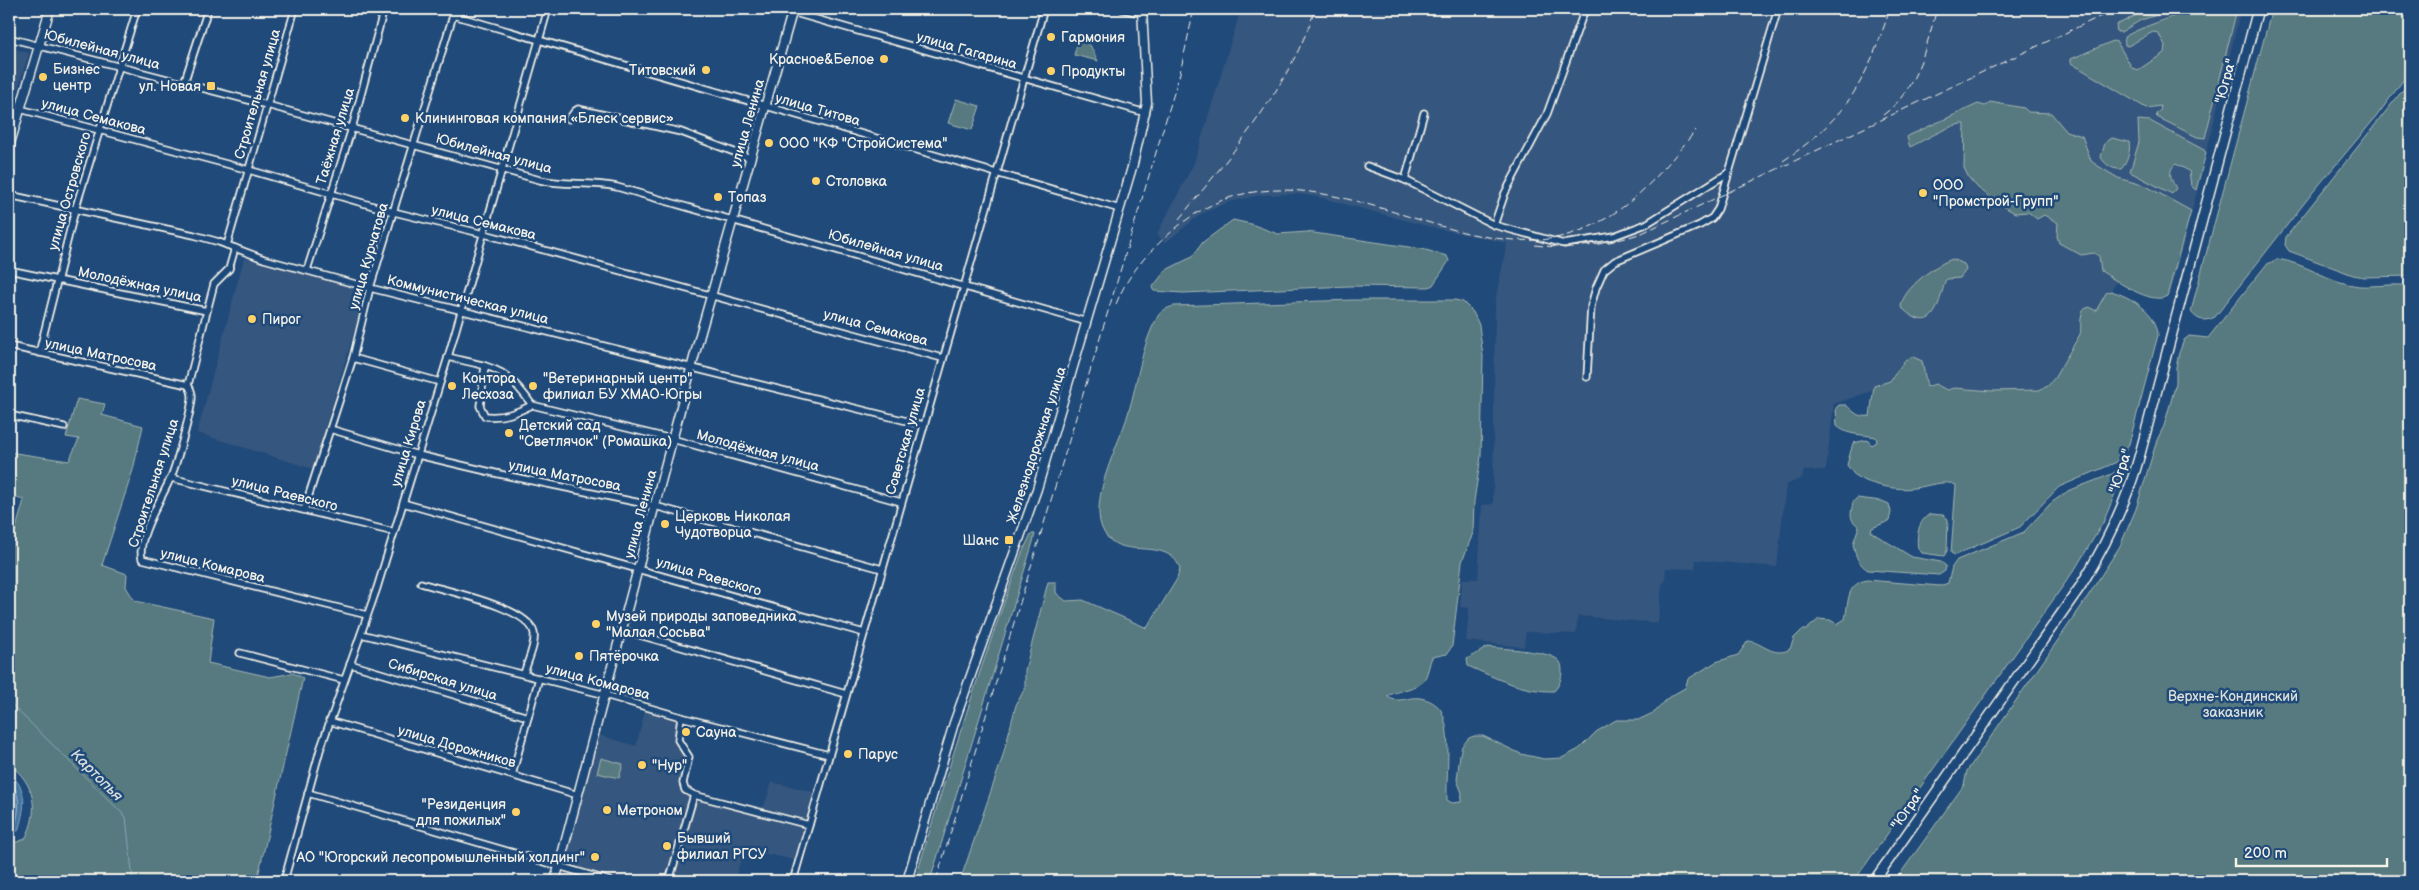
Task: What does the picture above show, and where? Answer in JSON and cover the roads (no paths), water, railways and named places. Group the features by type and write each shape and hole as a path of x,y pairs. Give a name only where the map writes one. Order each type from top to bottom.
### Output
{"highway":[{"name":"\"Югра\"","path":"1874,881 2080,587 2107,542 2119,516 2140,454 2258,9"}],"main road":[{"path":"9,147 50,9"},
{"name":"улица Ленина","path":"555,881 606,695 672,439 792,10"},
{"name":"Железнодорожная улица","path":"907,881 954,723 1037,489 1088,322 1146,113 1142,11"}],"street":[{"name":"улица Островского","path":"39,353 75,210 138,9"},
{"path":"184,83 208,9"},
{"name":"Строительная улица","path":"227,245 295,9"},
{"name":"Таёжная улица","path":"307,270 352,128 384,9"},
{"name":"улица Кирова","path":"284,881 329,721 361,634 462,311 548,9"},
{"name":"улица Гагарина","path":"781,9 792,10 1023,79 1146,113"},
{"name":"Советская улица","path":"793,881 1044,9"},
{"path":"1122,9 1142,11"},
{"path":"1494,225 1505,193 1547,114 1584,9"},
{"path":"1587,377 1592,306 1596,288 1604,270 1615,261 1694,228 1712,218 1718,210 1778,9"},
{"name":"улица Титова","path":"454,12 538,41 1120,209"},
{"name":"улица Курчатова","path":"304,510 353,358 370,288 454,12"},
{"name":"Юбилейная улица","path":"9,38 552,182 606,184 1088,322"},
{"name":"улица Семакова","path":"20,109 249,170 394,212 484,234 942,358"},
{"path":"569,119 578,109 681,132 750,158"},
{"path":"1405,180 1424,113"},
{"path":"1367,166 1405,180 1494,225 1564,244 1614,236 1662,216 1728,173"},
{"name":"Коммунистическая улица","path":"9,195 194,235 264,259 370,288 692,366 923,425"},
{"name":"Строительная улица","path":"142,559 141,550 151,519 170,478 192,399 188,385 214,282 230,269 235,248"},
{"name":"Молодёжная улица","path":"9,270 207,311"},
{"name":"улица Матросова","path":"9,346 188,385"},
{"path":"448,356 485,366 509,377 532,405 515,414 498,417 485,416 480,406 485,366"},
{"path":"353,358 440,382"},
{"name":"Молодёжная улица","path":"532,405 672,439 901,502"},
{"path":"9,415 64,427"},
{"name":"улица Матросова","path":"330,430 418,455 655,506 882,569"},
{"name":"улица Раевского","path":"170,478 394,532"},
{"name":"улица Раевского","path":"403,503 864,633"},
{"name":"улица Комарова","path":"142,559 367,615"},
{"path":"420,583 500,606 526,619 532,627 534,638 524,674"},
{"path":"622,630 846,694"},
{"name":"улица Комарова","path":"361,634 606,695 680,717 829,755"},
{"path":"240,652 344,680"},
{"name":"Сибирская улица","path":"350,664 528,718"},
{"path":"512,775 539,678"},
{"path":"680,717 678,740 689,760 683,787 694,795 808,825"},
{"name":"улица Дорожников","path":"329,721 578,795"},
{"path":"308,793 610,881"},
{"path":"669,881 694,795"}],"water":[{"path":"9,774 16,780 23,793 24,801 18,831 9,831"}],"waterway":[{"name":"Картопья","path":"9,702 126,817 133,881"}],"railway":[{"path":"936,881 1180,73 1194,9"},
{"path":"1179,219 1238,146 1275,93 1291,65 1315,9"},
{"path":"1783,161 1824,129 1852,96 1872,57 1890,9"},
{"path":"1883,115 1895,105 1912,81 1919,67 1937,9"},
{"path":"1535,245 1576,247 1615,241 1642,233 2116,9"},
{"path":"1116,304 1133,272 1157,245 1176,228 1210,206 1245,194 1280,190 1316,193 1353,200 1474,235 1511,240 1548,239 1582,230 1602,221 1620,209 1653,181 1696,130"}],"place":[{"name":"Гармония","path":"1051,37"},
{"name":"Красное&Белое","path":"884,59"},
{"name":"Титовский","path":"706,70"},
{"name":"Продукты","path":"1051,71"},
{"name":"Бизнес центр","path":"43,77"},
{"name":"ул. Новая","path":"211,86"},
{"name":"Клининговая компания «Блеск сервис»","path":"405,118"},
{"name":"ООО \"КФ \"СтройСистема\"","path":"769,143"},
{"name":"Столовка","path":"816,181"},
{"name":"ООО \"Промстрой-Групп\"","path":"1923,193"},
{"name":"Топаз","path":"718,197"},
{"name":"Пирог","path":"252,319"},
{"name":"Контора Лесхоза","path":"452,386"},
{"name":"\"Ветеринарный центр\" филиал БУ ХМАО-Югры","path":"533,386"},
{"name":"Детский сад \"Светлячок\" (Ромашка)","path":"509,433"},
{"name":"Церковь Николая Чудотворца","path":"665,524"},
{"name":"Шанс","path":"1009,540"},
{"name":"Музей природы заповедника \"Малая Сосьва\"","path":"596,624"},
{"name":"Пятёрочка","path":"579,656"},
{"name":"Сауна","path":"686,732"},
{"name":"Парус","path":"848,754"},
{"name":"\"Нур\"","path":"642,765"},
{"name":"Метроном","path":"607,810"},
{"name":"\"Резиденция для пожилых\"","path":"516,812"},
{"name":"Бывший филиал РГСУ","path":"667,846"},
{"name":"АО \"Югорский лесопромышленный холдинг\"","path":"595,857"}],"park label":[{"name":"Верхне-Кондинский заказник","path":"2233,704"}]}
